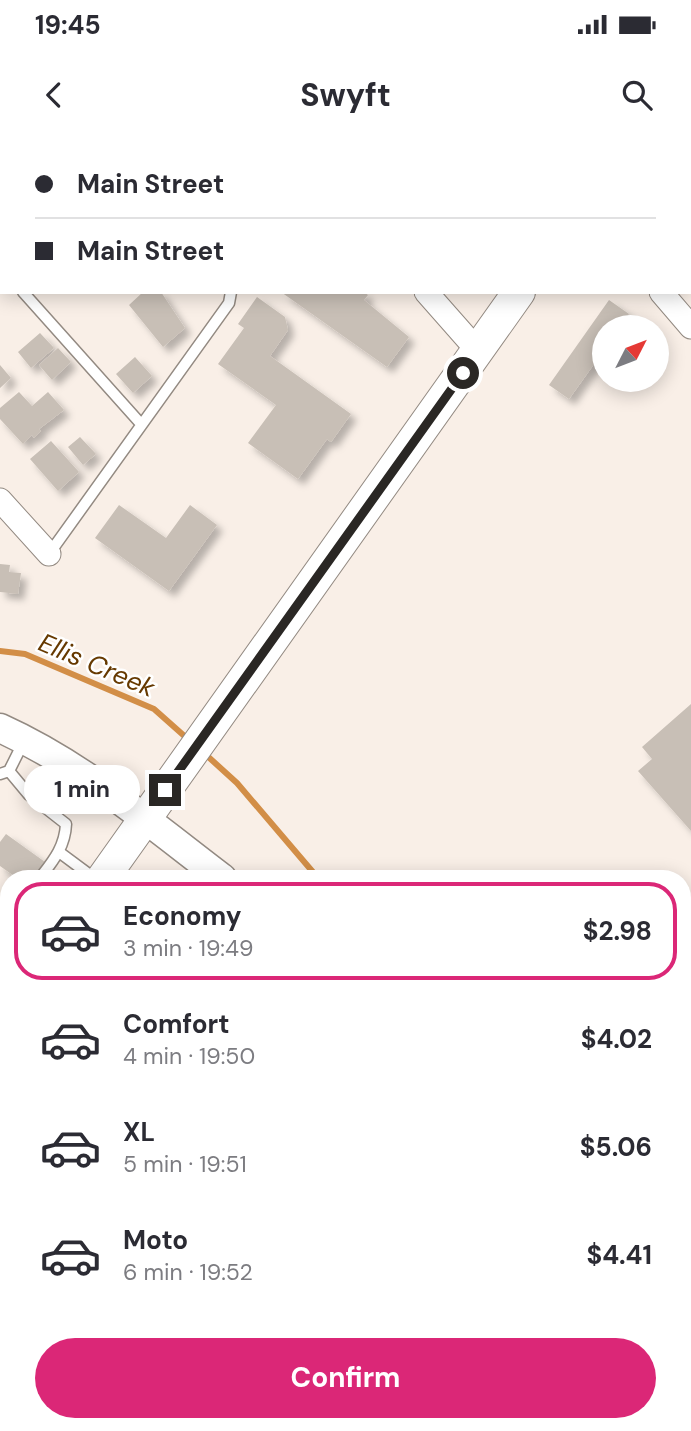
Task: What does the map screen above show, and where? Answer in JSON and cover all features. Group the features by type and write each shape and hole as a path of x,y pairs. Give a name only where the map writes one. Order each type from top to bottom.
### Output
{"main road":[{"path":"109,870 518,294"}],"street":[{"path":"428,294 478,351"},
{"path":"663,294 691,327"},
{"path":"0,500 49,554"},
{"path":"13,734 108,791 212,870"}],"lane":[{"path":"25,294 141,424"},
{"path":"49,554 229,303 231,294"},
{"path":"13,734 4,772 66,824 65,838 59,852 46,870"},
{"path":"59,852 83,870"}],"building":[{"path":"141,294 162,294 185,328 163,347 129,305"},
{"path":"284,294 367,294 364,300 409,337 387,367"},
{"path":"257,297 285,317 288,330 270,356 351,414 331,442 327,439 298,479 248,443 276,405 218,364 244,328 238,324"},
{"path":"609,300 629,314 628,315 598,315"},
{"path":"592,324 592,367 569,399 549,385"},
{"path":"40,333 54,348 31,368 18,352"},
{"path":"58,348 71,362 52,380 39,365"},
{"path":"135,357 152,376 133,393 116,374"},
{"path":"0,365 11,378 0,388"},
{"path":"19,392 32,406 48,392 64,410 39,429 41,431 34,438 32,435 23,444 0,419 0,408"},
{"path":"80,437 96,454 83,465 68,447"},
{"path":"51,441 79,472 58,491 30,459"},
{"path":"119,505 166,538 190,505 217,525 169,591 95,538"},
{"path":"0,564 10,565 9,572 21,573 18,594 0,592"},
{"path":"691,704 691,831 638,771 652,759 642,747"},
{"path":"6,834 45,862 39,870 6,870 0,866 0,842"}],"waterway":[{"name":"Ellis Creek","path":"0,651 25,654 154,709 190,741"},
{"name":"Ellis Creek","path":"204,753 237,783 311,870"}],"route":[{"path":"165,790 463,373"}]}
